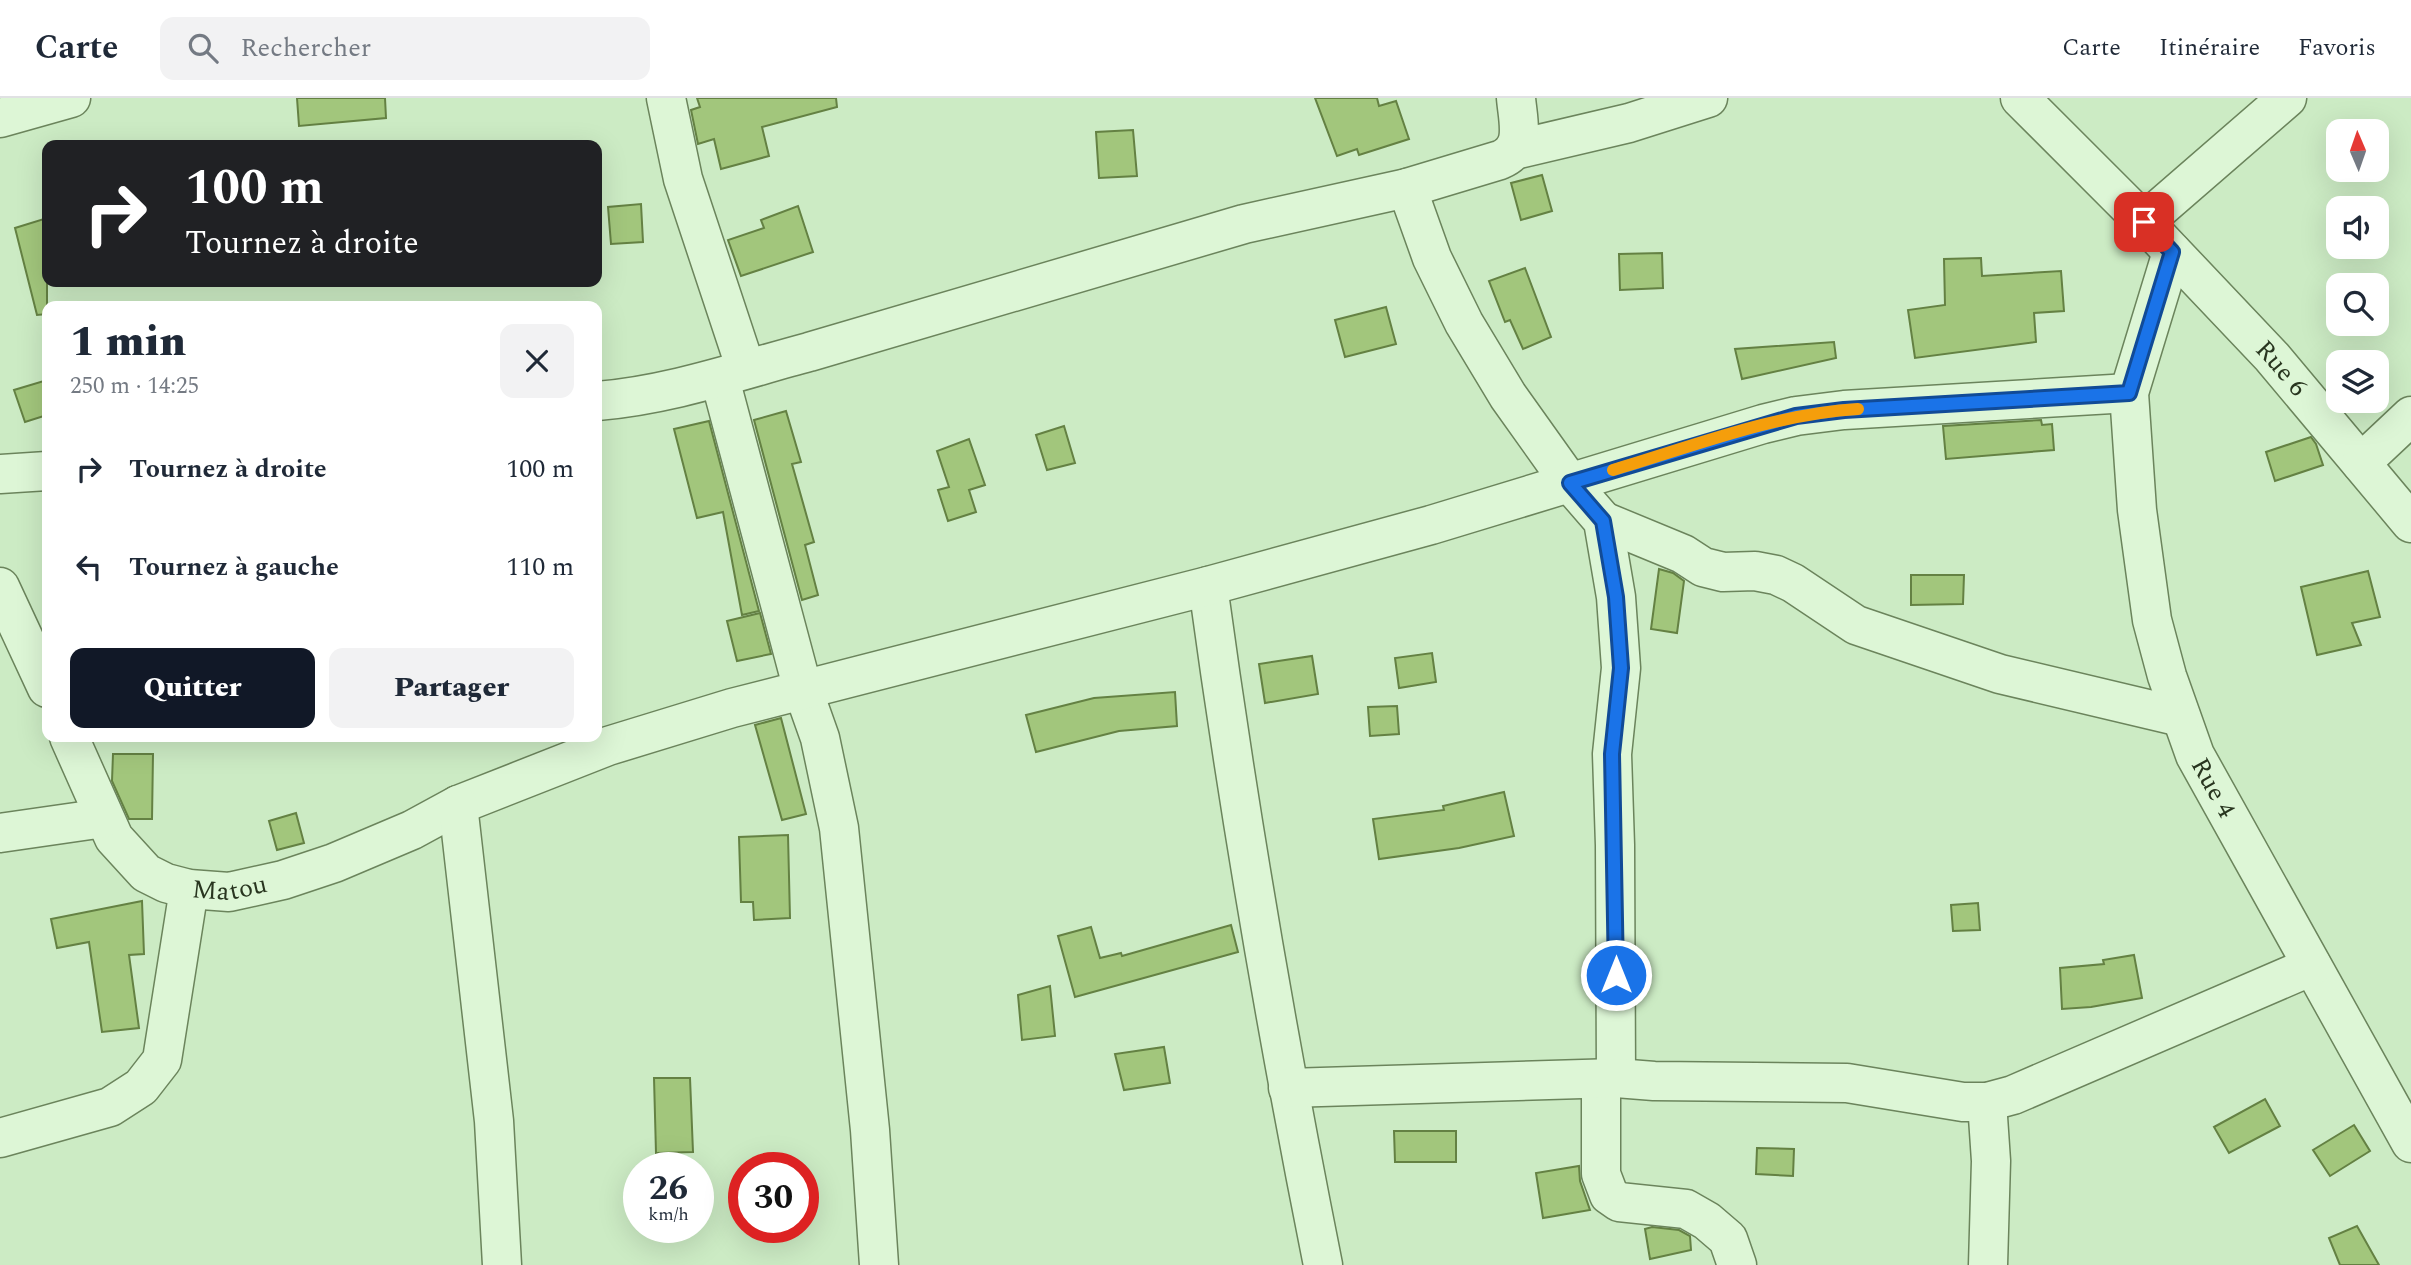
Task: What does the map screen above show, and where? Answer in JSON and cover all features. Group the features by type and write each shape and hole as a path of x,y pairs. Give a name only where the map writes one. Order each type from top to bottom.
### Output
{"street":[{"path":"0,118 71,98"},
{"path":"666,98 683,179 733,374 803,690 820,738 839,828 869,1116 879,1265"},
{"path":"602,400 653,394 733,374 1244,224 1407,188 1500,160 1514,150 1520,137 1516,98"},
{"path":"1514,150 1629,123 1708,98"},
{"path":"2020,98 2172,252 2129,393"},
{"path":"2144,222 2287,98"},
{"path":"1407,188 1432,258 1464,323 1508,396 1570,483 1603,521 1684,554 1703,567 1723,572 1755,571 1776,575 1793,583 1856,625 2000,674 2181,718"},
{"name":"Rue 6","path":"2172,252 2272,357 2411,523"},
{"name":"Matou","path":"71,742 114,838 146,873 166,883 190,889 229,892 283,880 334,863 412,830 458,806 608,746 720,712 1208,586 1796,416 1844,410 2129,393"},
{"name":"Rue 4","path":"2129,393 2137,510 2152,620 2181,718 2201,767 2312,966 2407,1125"},
{"path":"2361,463 2411,416"},
{"path":"0,474 42,471"},
{"path":"1603,521 1616,597 1621,668 1612,754 1615,845 1609,1078 1601,1174 1609,1195 1619,1202 1686,1209 1707,1221 1728,1239 1737,1265"},
{"path":"1208,586 1247,854 1287,1088 1323,1265"},
{"path":"0,587 42,677"},
{"path":"458,806 494,1121 502,1265"},
{"path":"0,833 104,818"},
{"path":"0,1138 110,1107 141,1087 162,1060 190,889"},
{"path":"1287,1088 1609,1078 1847,1083 1964,1102 1987,1102 2013,1095 2312,966"},
{"path":"1987,1102 1991,1161 1988,1265"}],"building":[{"path":"297,98 385,98 386,118 299,126"},
{"path":"697,98 836,98 837,107 762,127 769,156 721,169 714,139 698,144 691,110 700,107"},
{"path":"1315,98 1377,98 1379,106 1396,101 1409,139 1359,155 1357,149 1337,156"},
{"path":"1133,130 1137,176 1099,178 1096,132"},
{"path":"1542,175 1552,211 1521,220 1511,183"},
{"path":"641,204 643,242 611,244 608,207"},
{"path":"798,206 813,252 741,276 728,240 764,228 761,220"},
{"path":"42,220 42,287 47,287 47,301 42,301 42,314 37,315 15,228"},
{"path":"1662,253 1663,288 1620,290 1619,254"},
{"path":"1981,258 1982,276 2061,271 2064,311 2034,313 2036,342 1915,358 1908,310 1945,305 1944,259"},
{"path":"1525,268 1551,337 1523,349 1510,320 1505,322 1489,281"},
{"path":"1386,307 1396,344 1345,357 1335,320"},
{"path":"1834,342 1836,358 1742,379 1735,349"},
{"path":"42,382 42,417 25,422 14,390"},
{"path":"786,411 801,462 792,464 814,542 805,545 818,595 802,600 754,420"},
{"path":"2041,420 2042,425 2052,424 2054,450 1946,459 1943,426"},
{"path":"709,421 759,611 742,615 723,512 697,518 674,429"},
{"path":"1064,426 1075,463 1047,470 1036,435"},
{"path":"2311,437 2323,465 2275,481 2266,452"},
{"path":"969,439 985,485 969,490 976,512 948,521 938,490 949,487 937,451"},
{"path":"1659,569 1673,573 1684,581 1677,633 1651,629"},
{"path":"2368,571 2380,617 2352,623 2361,645 2317,655 2301,587"},
{"path":"1911,575 1964,575 1963,604 1911,605"},
{"path":"760,613 771,654 737,661 727,621"},
{"path":"1432,653 1436,682 1399,688 1395,658"},
{"path":"1312,656 1318,694 1265,703 1259,664"},
{"path":"1175,692 1177,726 1119,731 1036,752 1026,715 1094,698"},
{"path":"1397,706 1399,734 1370,736 1368,707"},
{"path":"781,718 806,814 782,820 755,725"},
{"path":"113,754 153,754 152,819 129,819 112,781"},
{"path":"1504,792 1514,836 1459,848 1379,859 1373,819 1444,810 1443,806"},
{"path":"296,813 304,843 277,850 269,821"},
{"path":"788,835 790,918 754,920 753,902 741,902 739,837"},
{"path":"142,901 144,954 129,955 139,1028 102,1032 89,942 57,948 51,919"},
{"path":"1978,903 1980,930 1953,931 1951,905"},
{"path":"1231,925 1238,952 1075,997 1058,936 1091,927 1100,958 1121,953 1122,956"},
{"path":"2134,955 2142,998 2062,1009 2060,968 2104,964 2103,960"},
{"path":"1050,986 1055,1036 1022,1040 1018,995"},
{"path":"1164,1047 1170,1083 1124,1090 1115,1054"},
{"path":"654,1078 690,1078 693,1152 656,1152"},
{"path":"2265,1099 2280,1126 2229,1153 2214,1127"},
{"path":"2354,1125 2370,1151 2330,1176 2313,1150"},
{"path":"1394,1131 1456,1131 1456,1162 1395,1162"},
{"path":"1757,1148 1794,1149 1793,1176 1756,1174"},
{"path":"1579,1166 1580,1181 1590,1210 1543,1218 1536,1173"},
{"path":"2357,1226 2379,1265 2340,1265 2329,1238"},
{"path":"1652,1227 1679,1230 1690,1236 1691,1250 1650,1259 1645,1229"}],"slow traffic":[{"path":"1613,470 1763,424 1796,416 1858,409"}],"route":[{"path":"1616,975 1612,754 1621,668 1616,597 1603,521 1570,483 1796,416 1844,410 2129,393 2172,252 2144,222"}]}
